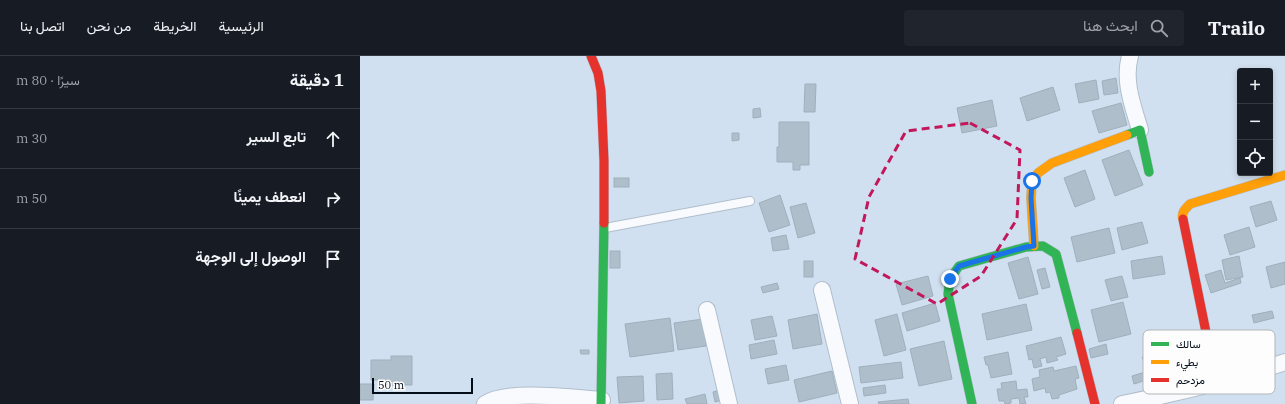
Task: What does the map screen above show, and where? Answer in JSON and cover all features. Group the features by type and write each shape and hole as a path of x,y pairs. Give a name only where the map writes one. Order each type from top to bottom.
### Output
{"street":[{"path":"485,404 491,399 518,395 601,402 604,161 601,91 598,73 591,56"},
{"path":"1130,56 1127,74 1128,85 1149,172"},
{"path":"1034,246 1031,198 1032,181 1038,173 1052,164 1140,130"},
{"path":"1206,330 1182,215 1185,209 1190,204 1285,175"},
{"path":"972,404 948,294 950,279 959,266 1034,246 1043,246 1056,254 1095,404"},
{"path":"822,290 850,404"},
{"path":"707,310 729,404"},
{"path":"1275,365 1285,362"},
{"path":"1122,404 1170,394"}],"lane":[{"path":"604,228 750,201"}],"highlighted area":[{"path":"970,123 1020,150 1017,219 981,276 937,304 855,259 869,197 906,131"}],"building":[{"path":"1116,78 1118,93 1104,95 1102,81"},
{"path":"1096,80 1099,99 1079,103 1075,84"},
{"path":"805,84 816,84 815,112 804,112"},
{"path":"1053,87 1060,110 1027,121 1020,98"},
{"path":"992,100 997,126 962,133 957,108"},
{"path":"1121,103 1127,125 1099,133 1092,111"},
{"path":"760,108 761,117 753,118 753,109"},
{"path":"779,122 809,122 809,165 800,165 800,170 793,170 793,162 777,162 777,147 779,147"},
{"path":"732,133 739,133 739,140 732,141"},
{"path":"1129,150 1143,185 1115,196 1102,160"},
{"path":"1085,170 1095,199 1075,207 1064,178"},
{"path":"614,178 629,178 629,187 614,187"},
{"path":"780,195 790,225 769,232 759,203"},
{"path":"1271,201 1277,220 1256,227 1250,207"},
{"path":"806,203 815,233 798,238 790,207"},
{"path":"1142,222 1148,243 1122,250 1117,228"},
{"path":"1249,227 1255,247 1230,255 1224,235"},
{"path":"1109,228 1115,253 1077,262 1071,237"},
{"path":"786,235 789,249 773,251 771,238"},
{"path":"610,251 620,251 620,268 610,268"},
{"path":"1162,256 1165,274 1133,279 1131,261"},
{"path":"1239,256 1243,277 1226,280 1222,260"},
{"path":"1028,257 1038,294 1019,299 1008,263"},
{"path":"804,261 813,261 813,277 804,277"},
{"path":"1285,262 1285,284 1271,288 1266,267"},
{"path":"1045,268 1050,287 1042,289 1037,270"},
{"path":"1221,270 1225,283 1240,278 1241,283 1211,293 1205,275"},
{"path":"928,276 933,296 902,305 896,284"},
{"path":"1122,276 1128,297 1111,301 1105,280"},
{"path":"777,283 779,289 763,293 761,287"},
{"path":"1123,302 1131,334 1099,342 1091,310"},
{"path":"935,303 940,321 907,331 902,313"},
{"path":"1026,304 1032,330 987,340 982,314"},
{"path":"1272,311 1274,318 1254,323 1252,315"},
{"path":"817,314 822,344 793,349 788,320"},
{"path":"897,314 906,350 884,356 875,320"},
{"path":"772,316 777,336 755,340 751,320"},
{"path":"670,318 674,351 630,357 625,324"},
{"path":"703,319 706,346 678,350 674,323"},
{"path":"1061,337 1066,354 1056,357 1058,360 1047,363 1046,357 1040,359 1042,366 1034,368 1032,359 1029,360 1026,346"},
{"path":"774,340 777,354 751,359 749,345"},
{"path":"944,341 952,379 919,386 910,349"},
{"path":"1106,344 1108,354 1091,358 1089,349"},
{"path":"580,350 589,350 589,354 581,354"},
{"path":"1008,352 1012,374 991,378 988,365 986,365 984,357"},
{"path":"391,356 412,356 412,385 388,385 388,380 371,380 371,360 391,360"},
{"path":"901,362 903,378 861,383 859,367"},
{"path":"786,365 789,380 768,384 765,369"},
{"path":"1076,366 1079,378 1075,379 1077,389 1059,395 1059,398 1052,399 1050,392 1046,393 1045,388 1034,391 1032,379 1040,377 1039,370 1053,367 1054,371"},
{"path":"832,371 837,393 799,402 794,380"},
{"path":"672,373 673,399 657,400 656,374"},
{"path":"1143,373 1143,381 1134,384 1132,376"},
{"path":"643,376 644,401 619,403 617,377"},
{"path":"1016,381 1017,390 1027,389 1028,397 1024,397 1026,404 1020,404 1019,398 1011,399 1011,403 1005,404 1004,401 999,401 997,389 1002,389 1001,383"},
{"path":"360,384 374,384 373,400 360,400"},
{"path":"885,385 886,393 864,396 863,388"},
{"path":"723,389 726,399 715,402 713,392"},
{"path":"705,394 707,404 687,404 685,399"},
{"path":"908,399 909,404 879,404 878,402"}],"traffic: fast":[{"path":"1127,135 1140,130 1149,172"},
{"path":"601,404 604,223"},
{"path":"972,404 948,294 950,279 959,266 1026,247 1043,246 1056,254 1077,333"}],"traffic: slow":[{"path":"1034,246 1031,198 1032,181 1038,173 1052,163 1127,135"},
{"path":"1183,219 1183,213 1190,204 1285,175"}],"traffic: jam":[{"path":"591,56 598,73 601,91 604,161 604,223"},
{"path":"1183,219 1206,330"},
{"path":"1077,333 1095,404"}],"route":[{"path":"950,279 959,266 1034,246 1031,198 1032,181"}]}
